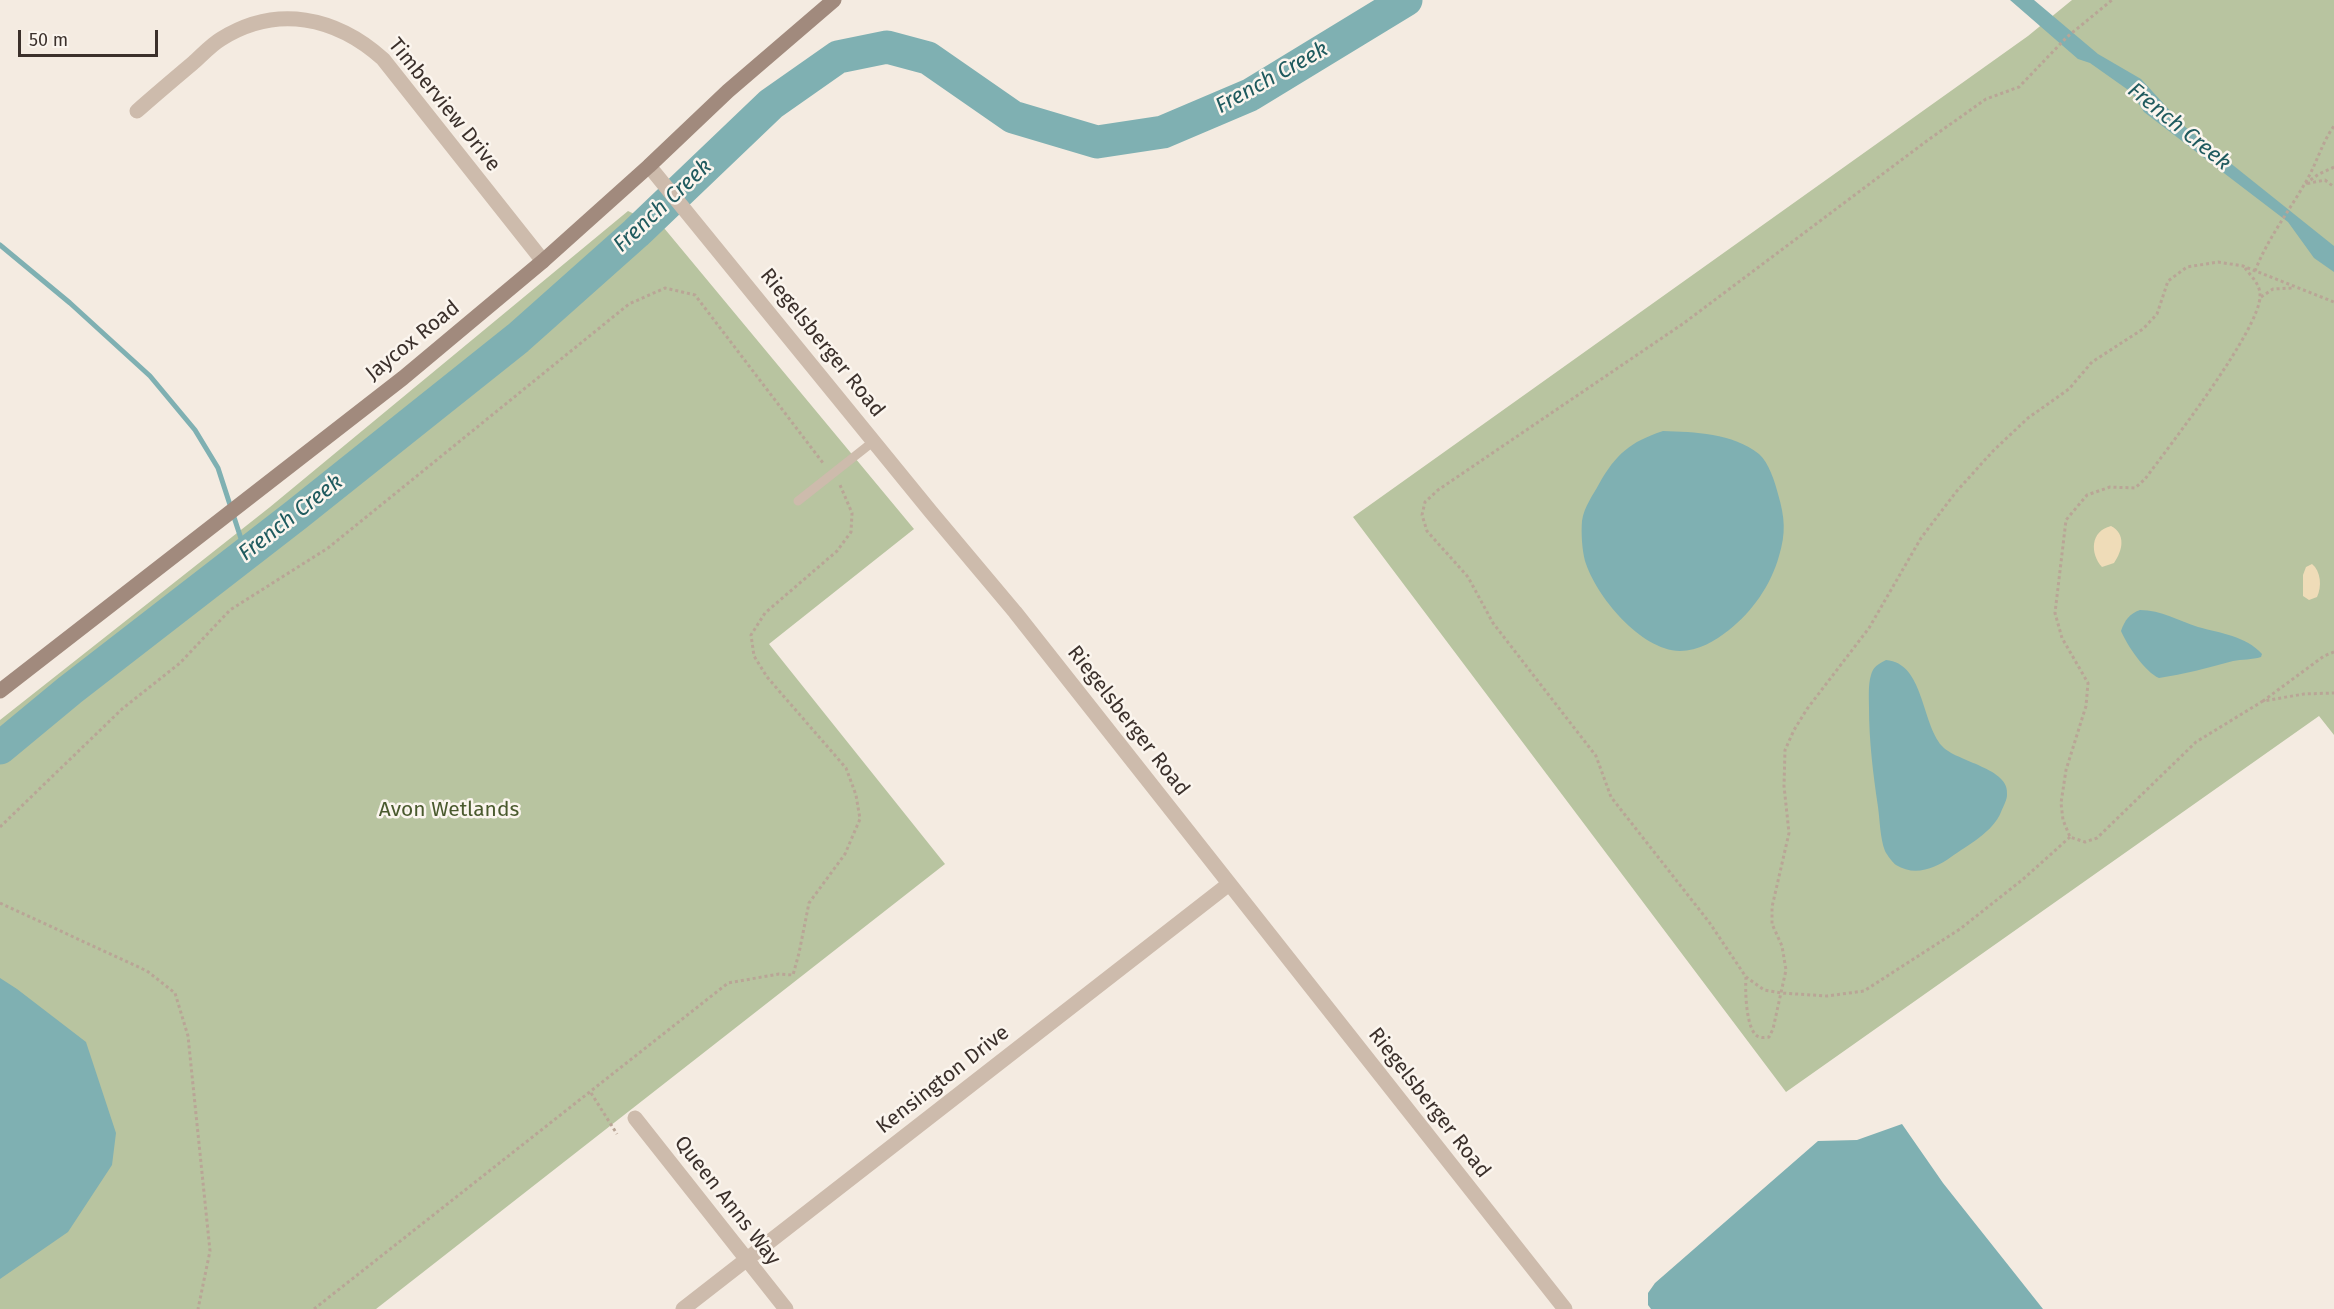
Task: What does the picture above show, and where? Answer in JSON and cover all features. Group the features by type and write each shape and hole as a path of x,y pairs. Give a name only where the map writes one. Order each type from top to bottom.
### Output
{"street":[{"name":"Jaycox Road","path":"0,692 403,378 543,261 650,166 728,91 834,0"},
{"name":"Timberview Drive","path":"137,111 220,40 239,29 260,22 282,19 327,24 347,32 366,44 383,59 543,261"},
{"name":"Riegelsberger Road","path":"650,166 1016,612 1565,1309"},
{"name":"Kensington Drive","path":"683,1309 1229,884"},
{"name":"Queen Anns Way","path":"635,1118 786,1309"}],"lane":[{"path":"798,501 874,441"}],"path":[{"path":"2070,837 2022,880 1960,929 1864,991 1827,996 1764,990 1746,977 1709,922 1611,797 1596,756 1493,623 1468,577 1427,531 1422,515 1425,502 1438,490 1684,323 1947,126 1986,99 2019,87 2067,37 2112,0"},
{"path":"2255,272 2263,250 2305,184 2324,140 2334,126"},
{"path":"2305,184 2334,167"},
{"path":"2305,184 2325,180 2334,187"},
{"path":"1746,977 1745,992 1750,1024 1755,1035 1762,1038 1769,1037 1773,1029 1786,970 1782,945 1772,924 1772,907 1789,834 1784,786 1785,750 1794,730 1869,628 1921,538 1956,492 1993,451 2028,418 2069,389 2092,362 2143,329 2157,314 2168,280 2187,267 2218,262 2243,266 2293,288 2334,302"},
{"path":"2243,266 2258,284 2261,297 2253,321 2214,384 2145,479 2134,488 2110,487 2087,495 2066,520 2055,613 2062,638 2088,683 2086,706 2066,770 2061,803 2063,820 2070,837 2085,842 2097,838 2196,742 2263,701 2324,656 2334,652"},
{"path":"0,827 15,815 56,771 122,709 180,663 230,610 328,548 629,304 665,288 695,295 842,488 852,513 851,532 837,551 765,613 751,635 754,656 767,677 846,768 856,795 860,819 845,854 809,903 793,975 779,974 728,983 591,1094 314,1309"},
{"path":"2261,297 2273,289 2293,288"},
{"path":"2263,701 2304,694 2334,693"},
{"path":"0,903 147,971 175,993 188,1036 210,1251 198,1309"},
{"path":"591,1094 617,1134"}],"green space":[{"path":"2072,0 2334,0 2334,735 2319,716 1786,1092 1353,517 2028,36"},
{"name":"Avon Wetlands","path":"628,211 664,228 914,529 769,644 945,864 376,1309 0,1309 0,720 270,507"}],"sand":[{"path":"2111,526 2119,533 2121,548 2114,563 2102,567 2095,556 2094,544 2099,533"},
{"path":"2312,564 2319,575 2320,584 2317,597 2309,600 2303,596 2303,575 2306,567"}],"water":[{"path":"2010,0 2034,0 2098,54 2141,79 2184,126 2334,246 2334,272 2314,258 2288,222 2144,112 2131,92 2090,63 2078,59"},
{"path":"1663,431 1713,435 1737,442 1759,454 1766,462 1773,478 1783,518 1784,533 1779,556 1760,597 1745,615 1724,634 1706,645 1687,651 1665,648 1650,641 1622,619 1599,590 1585,561 1582,547 1583,516 1605,474 1625,450"},
{"path":"2140,610 2163,614 2241,639 2256,648 2262,654 2261,657 2159,678 2137,658 2121,631 2128,618"},
{"path":"1886,660 1908,671 1915,682 1935,736 1942,746 1949,752 1992,772 2006,786 2006,801 1992,826 1979,838 1945,861 1925,870 1903,869 1896,865 1886,853 1882,841 1873,769 1869,691 1873,670"},
{"path":"0,978 86,1042 116,1133 112,1165 68,1232 0,1279"},
{"path":"1902,1124 1943,1183 2043,1309 1651,1309 1648,1305 1648,1293 1655,1283 1818,1141 1857,1140"}],"waterway":[{"name":"French Creek","path":"0,748 70,690 296,515 518,338 636,233 771,104 838,57 887,47 928,58 1013,117 1097,142 1163,132 1250,95 1406,0"},
{"path":"0,245 70,303 150,376 195,430 218,468 246,554"}]}
